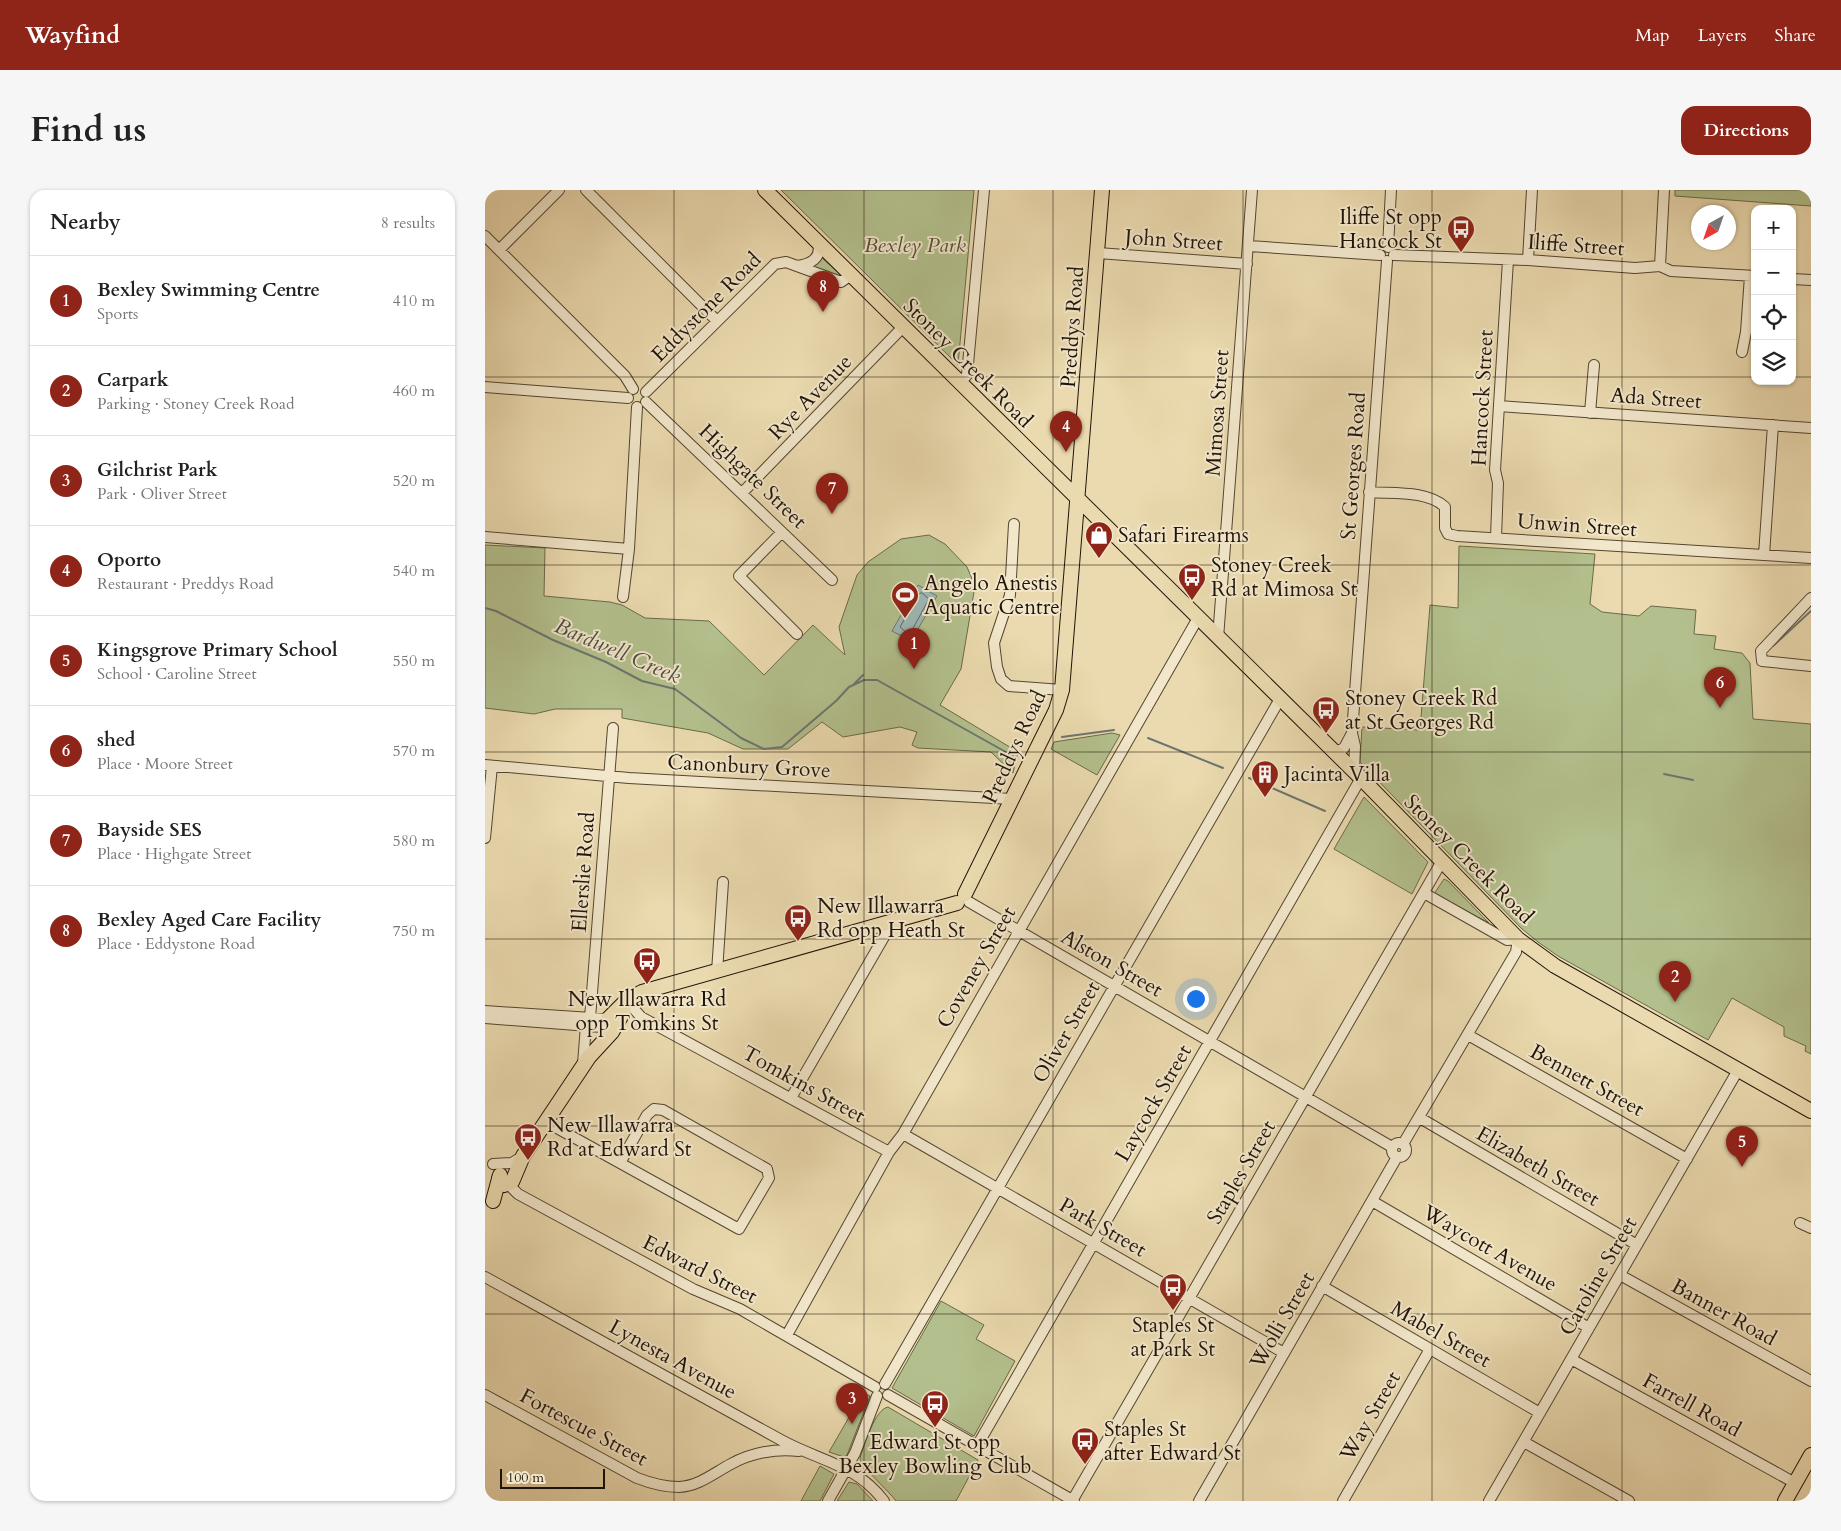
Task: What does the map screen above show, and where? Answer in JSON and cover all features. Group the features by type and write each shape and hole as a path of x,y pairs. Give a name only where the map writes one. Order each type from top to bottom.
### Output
{"main road":[{"name":"Stoney Creek Road","path":"765,190 1331,748 1518,939 1555,966 1811,1112"},
{"name":"Preddys Road","path":"964,900 1011,799 1056,710 1062,690 1103,190"},
{"path":"489,1206 589,1057 607,1025 621,1005 636,994 964,900"},
{"path":"607,1025 638,999 716,972"},
{"path":"1785,1501 1809,1463"}],"street":[{"path":"499,250 559,190"},
{"path":"586,190 717,321"},
{"path":"960,383 967,375 984,190"},
{"name":"Mimosa Street","path":"1218,638 1253,190"},
{"name":"St Georges Road","path":"1357,775 1352,733 1391,190"},
{"path":"1528,260 1532,190"},
{"path":"1660,266 1664,190"},
{"path":"485,236 625,376 631,394"},
{"name":"Eddystone Road","path":"797,266 809,264 815,259 819,250 818,243"},
{"name":"Iliffe Street","path":"1249,246 1387,255 1528,260 1635,268 1660,266 1671,271 1751,276"},
{"name":"John Street","path":"1098,253 1247,264"},
{"name":"Hancock Street","path":"1496,538 1498,483 1495,470 1508,260"},
{"name":"Eddystone Road","path":"643,400 717,321 775,264 783,262 841,282 851,275"},
{"path":"1796,279 1811,280"},
{"path":"1741,352 1746,332 1751,285"},
{"name":"Rye Avenue","path":"743,492 903,327"},
{"path":"1590,413 1594,365"},
{"path":"485,387 631,394 639,388 643,400 623,597"},
{"name":"Highgate Street","path":"631,394 631,404 643,400 743,492 832,580"},
{"name":"Ada Street","path":"1499,406 1811,428"},
{"path":"1764,555 1773,425"},
{"name":"Unwin Street","path":"1369,492 1420,495 1438,500 1445,507 1445,528 1448,534 1457,536 1811,558"},
{"path":"1014,524 1009,595 999,621 993,647 997,667 1002,681 1009,686 1062,690"},
{"path":"782,532 739,576 797,634"},
{"path":"485,537 629,549"},
{"path":"1811,598 1761,651 1762,661 1811,666"},
{"name":"Coveney Street","path":"787,1335 889,1152 903,1134 1018,930 1133,735 1198,618"},
{"name":"Oliver Street","path":"828,1501 855,1453 881,1391 1280,698"},
{"name":"Ellerslie Road","path":"581,1069 585,1054 613,728"},
{"path":"1331,748 1338,751 1344,748 1352,733"},
{"path":"485,838 489,765"},
{"name":"Canonbury Grove","path":"489,765 608,776 1011,799"},
{"name":"Laycock Street","path":"977,1446 1210,1041 1357,775"},
{"name":"Staples Street","path":"1073,1501 1442,861"},
{"path":"716,972 723,882"},
{"path":"1403,1144 1397,1143 1392,1147 1393,1154 1397,1157 1405,1154 1403,1144 1516,952 1518,939 1507,940 1423,893"},
{"name":"Alston Street","path":"964,900 1115,985 1392,1147"},
{"path":"791,1098 892,922"},
{"name":"Tomkins Street","path":"638,999 634,1010 641,1017 889,1152"},
{"path":"485,1010 607,1025"},
{"path":"485,1018 588,1022"},
{"name":"Bennett Street","path":"1468,1035 1687,1159"},
{"name":"Caroline Street","path":"1489,1501 1739,1070"},
{"path":"546,1122 739,1229 769,1178 767,1169 663,1110 654,1109 647,1115 620,1163"},
{"name":"Elizabeth Street","path":"1420,1118 1637,1245"},
{"name":"Park Street","path":"903,1134 1284,1353"},
{"path":"506,1178 513,1163 523,1156"},
{"name":"Wolli Street","path":"1199,1501 1397,1157"},
{"name":"Edward Street","path":"506,1178 693,1289 740,1309 787,1335 1073,1501"},
{"name":"Waycott Avenue","path":"1372,1201 1589,1328"},
{"path":"1801,1222 1811,1228"},
{"name":"Banner Road","path":"1620,1276 1811,1381"},
{"name":"Lynesta Avenue","path":"485,1277 809,1453 846,1468 867,1482 884,1501"},
{"name":"Mabel Street","path":"1322,1286 1540,1413"},
{"name":"Way Street","path":"1343,1501 1429,1350"},
{"name":"Farrell Road","path":"1571,1359 1795,1483"},
{"name":"Fortescue Street","path":"485,1395 637,1478 663,1486 677,1487 699,1482 733,1463 757,1454 782,1450 809,1453"},
{"path":"1523,1442 1629,1501"}],"green space":[{"name":"Bexley Park","path":"781,190 974,190 958,365"},
{"path":"1675,190 1811,190 1811,206 1675,196"},
{"path":"822,258 840,274 840,277 812,268"},
{"path":"929,535 945,544 967,567 975,586 961,669 940,705 1018,752 1013,773 991,752 918,748 912,745 917,732 900,727 843,737 822,722 788,749 743,749 708,733 622,718 622,709 555,709 534,714 485,708 485,545 545,548 544,596 610,602 622,605 645,618 709,621 764,675 813,625 845,655 839,627 857,575 868,562 901,539"},
{"path":"1459,546 1595,554 1590,604 1602,612 1639,616 1651,606 1696,610 1694,634 1716,636 1714,649 1742,653 1750,663 1753,719 1811,724 1811,1054 1805,1051 1806,1046 1784,1036 1784,1027 1732,998 1708,1040 1558,956 1521,928 1360,762 1362,727 1420,730 1430,605 1458,608"},
{"path":"1112,733 1120,735 1097,775 1051,749 1054,742"},
{"path":"1364,797 1428,862 1412,894 1334,849"},
{"path":"1444,879 1448,881 1489,923 1434,894"},
{"path":"941,1301 984,1325 976,1339 1015,1361 974,1436 892,1388"},
{"path":"863,1393 870,1396 847,1455 844,1457 829,1452"},
{"path":"888,1407 978,1460 956,1501 896,1501 861,1462 860,1458 874,1421 883,1409"},
{"path":"820,1466 834,1474 820,1501 801,1501"},
{"path":"849,1482 857,1484 873,1501 837,1501"}],"water":[{"path":"918,585 937,596 911,641 892,631"}],"waterway":[{"name":"Bardwell Creek","path":"485,608 496,611 553,640 606,662 642,681 675,689 741,738 764,749 782,747 836,701 849,687 864,680 877,680 1013,756"},
{"path":"1773,646 1811,611"},
{"name":"Bardwell Creek","path":"854,684 863,675"},
{"name":"Bardwell Creek","path":"1062,737 1114,730"},
{"name":"Bardwell Creek","path":"1148,738 1223,768"},
{"name":"Bardwell Creek","path":"1664,774 1693,780"},
{"name":"Bardwell Creek","path":"1249,778 1325,811"}],"place":[{"name":"Iliffe St opp Hancock St","path":"1461,253"},
{"name":"Bexley Aged Care Facility","path":"823,312"},
{"name":"Oporto","path":"1066,452"},
{"name":"Bayside SES","path":"832,514"},
{"name":"Safari Firearms","path":"1099,559"},
{"name":"Stoney Creek Rd at Mimosa St","path":"1192,601"},
{"name":"Angelo Anestis Aquatic Centre","path":"905,619"},
{"name":"Bexley Swimming Centre","path":"914,669"},
{"name":"shed","path":"1720,708"},
{"name":"Stoney Creek Rd at St Georges Rd","path":"1326,734"},
{"name":"Jacinta Villa","path":"1265,798"},
{"name":"New Illawarra Rd opp Heath St","path":"798,942"},
{"name":"New Illawarra Rd opp Tomkins St","path":"647,985"},
{"name":"Carpark","path":"1675,1002"},
{"name":"New Illawarra Rd at Edward St","path":"528,1161"},
{"name":"Kingsgrove Primary School","path":"1742,1167"},
{"name":"Staples St at Park St","path":"1173,1311"},
{"name":"Gilchrist Park","path":"852,1424"},
{"name":"Edward St opp Bexley Bowling Club","path":"935,1428"},
{"name":"Staples St after Edward St","path":"1085,1465"}]}
